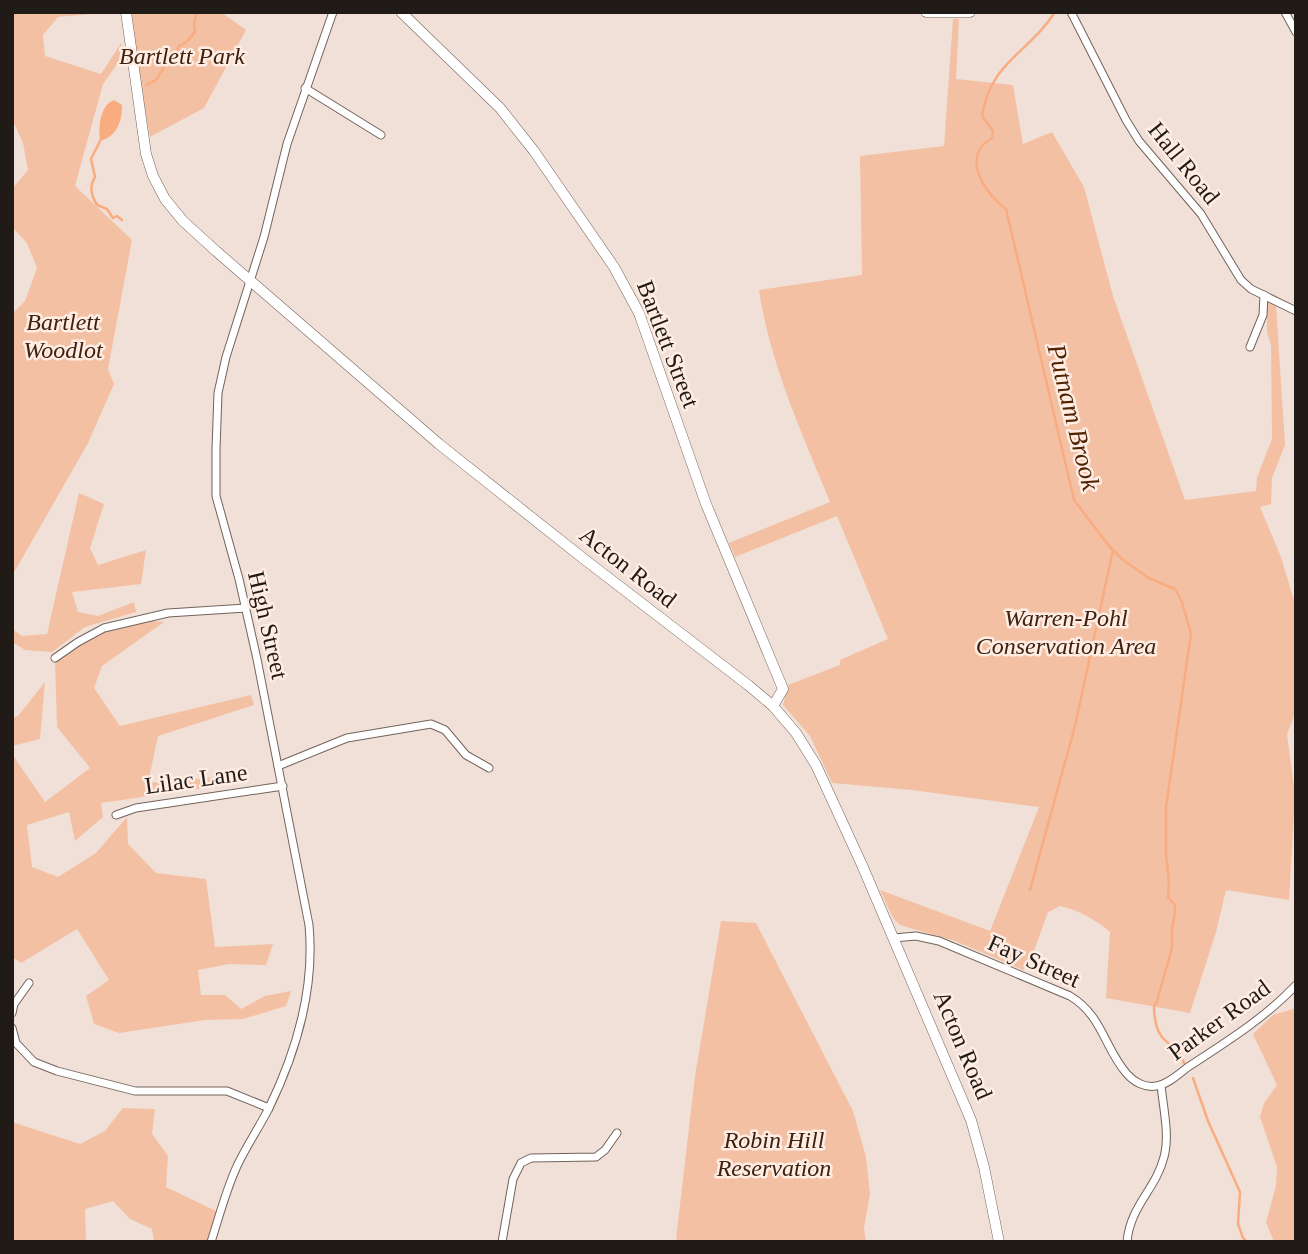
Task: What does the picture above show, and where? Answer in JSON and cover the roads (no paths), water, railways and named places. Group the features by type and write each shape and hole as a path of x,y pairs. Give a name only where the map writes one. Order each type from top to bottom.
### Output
{"main road":[{"name":"Acton Road","path":"126,12 146,154 153,176 165,199 183,221 439,444 773,706 796,733 816,765 894,938 971,1120 985,1167 999,1242"},
{"name":"Bartlett Street","path":"401,12 500,108 534,150 614,267 639,313 706,504 783,688 773,706"},
{"path":"926,12 970,12"}],"street":[{"name":"High Street","path":"211,1242 237,1166 269,1108 301,1021 311,972 309,925 283,786 246,608 216,496 218,393 226,356 264,237 287,144 333,12"},
{"name":"Hall Road","path":"1071,12 1139,141 1201,214 1242,282 1296,311"},
{"path":"1286,12 1296,32"},
{"path":"306,88 381,135"},
{"path":"1250,347 1263,315 1264,295"},
{"path":"55,659 104,628 168,613 246,608"},
{"path":"278,766 347,738 431,724 445,730 466,755 489,768"},
{"name":"Lilac Lane","path":"116,815 136,808 283,786"},
{"name":"Fay Street","path":"894,938 916,936 939,941 1070,996 1084,1005 1095,1018 1128,1075 1144,1085 1161,1085"},
{"path":"12,1013 14,1004 29,983"},
{"name":"Parker Road","path":"1127,1242 1133,1212 1157,1174 1165,1155 1161,1085 1252,1024 1296,985"},
{"path":"12,1028 16,1043 34,1062 57,1071 135,1091 227,1091 269,1108"},
{"path":"502,1242 513,1179 521,1163 531,1157 596,1157 605,1150 617,1133"}],"waterway":[{"path":"146,85 156,80 166,64 173,60 179,46 192,36 197,12"},
{"name":"Putnam Brook","path":"1055,12 993,83 982,116 993,131 992,138 981,147 977,166 982,182 1006,209 1074,500 1123,560 1149,578 1175,589 1182,602 1191,634 1166,807 1168,897 1175,905 1172,948 1154,1006 1160,1035 1177,1050 1184,1063"},
{"path":"100,141 91,159 95,177 92,194 97,205 107,209 113,218 117,216 122,220"},
{"path":"1030,890 1075,726 1113,550"},
{"name":"Putnam Brook","path":"1193,1078 1208,1121 1240,1192 1238,1224 1247,1242"}],"park label":[{"name":"Bartlett Park","path":"182,56"},
{"name":"Bartlett Woodlot","path":"63,336"},
{"name":"Warren-Pohl Conservation Area","path":"1066,632"},
{"name":"Robin Hill Reservation","path":"774,1154"}]}
